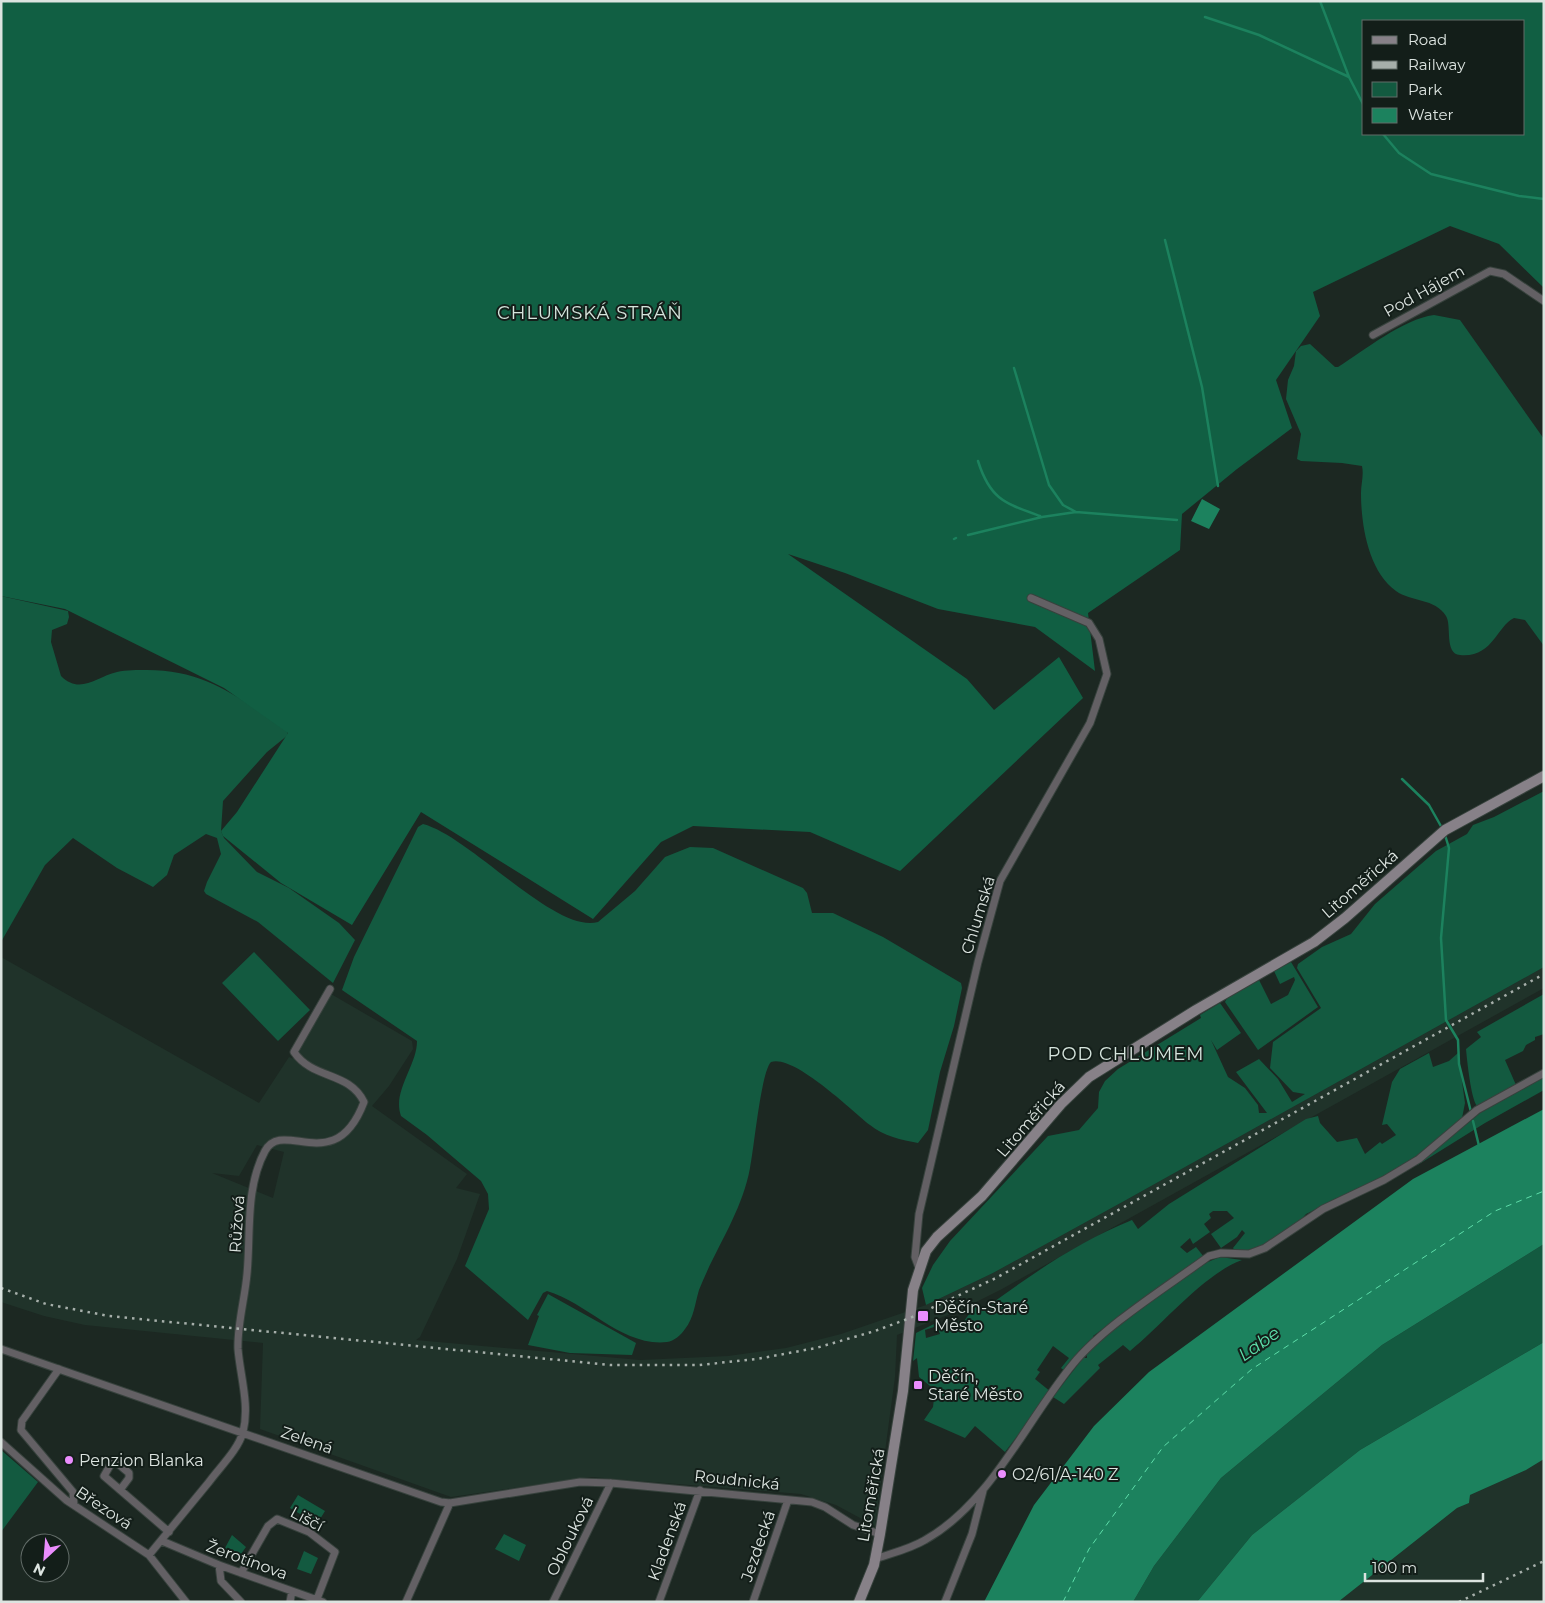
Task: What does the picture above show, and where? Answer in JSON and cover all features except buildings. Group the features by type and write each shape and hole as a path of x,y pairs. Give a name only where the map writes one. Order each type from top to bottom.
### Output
{"main road":[{"name":"Litoměřická","path":"859,1602 875,1559 880,1534 903,1391 910,1303 919,1268 937,1237 982,1196 1061,1104 1089,1077 1196,1010 1314,942 1345,918 1442,832 1544,776"}],"street":[{"name":"Pod Hájem","path":"1373,335 1490,271 1504,274 1544,301"},
{"name":"Chlumská","path":"919,1268 915,1257 919,1214 978,962 1000,881 1090,724 1107,674 1099,639 1089,624 1031,598"},
{"name":"Růžová","path":"149,1556 231,1454 243,1432 245,1391 238,1348 248,1273 252,1190 265,1151 271,1143 285,1139 321,1144 334,1141 351,1127 358,1118 364,1102 359,1092 341,1080 301,1063 294,1052 330,989"},
{"path":"875,1559 925,1540 951,1521 983,1491 1074,1363 1103,1335 1209,1256 1221,1253 1249,1254 1266,1248 1323,1209 1384,1180 1419,1159 1477,1110 1544,1073"},
{"name":"Zelená","path":"1,1349 450,1503 580,1482 611,1483"},
{"path":"59,1369 22,1421 21,1430 73,1492 74,1505"},
{"name":"Březová","path":"1,1442 74,1505 149,1556 186,1602"},
{"name":"Roudnická","path":"611,1483 812,1502 825,1507 853,1524 880,1534"},
{"name":"Oblouková","path":"554,1602 611,1483"},
{"path":"120,1490 168,1532"},
{"name":"Kladenská","path":"659,1602 700,1490"},
{"path":"945,1602 972,1534 983,1491"},
{"name":"Jezdecká","path":"753,1602 788,1500"},
{"path":"406,1602 450,1503"},
{"name":"Liščí","path":"241,1573 268,1526 277,1519 309,1532 335,1552 320,1601"},
{"name":"Žerotínova","path":"162,1540 219,1565 320,1601"},
{"path":"219,1565 221,1581 241,1602"},
{"path":"290,1602 292,1591"}],"shaded area":[{"path":"1,1 1544,1 1544,288 1499,244 1450,226 1313,292 1320,316 1276,380 1292,428 1237,469 1182,514 1180,550 1088,613 1095,671 1035,627 938,609 845,573 788,554 967,679 994,710 1059,657 1083,698 900,871 810,832 693,826 661,842 593,919 421,812 352,925 281,883 223,836 221,831 237,812 288,733 224,688 65,609 1,596"},
{"path":"1,957 259,1103 289,1057 294,1059 331,994 412,1041 413,1049 389,1086 372,1106 467,1174 456,1188 480,1194 457,1259 420,1337 416,1340 640,1360 728,1356 786,1348 841,1334 926,1305 993,1273 1544,967 1544,988 1002,1289 958,1311 897,1335 895,1377 875,1526 836,1505 801,1494 591,1477 451,1497 260,1429 263,1343 85,1325 44,1316 1,1302","holes":["257,1145 284,1152 273,1198 212,1173 239,1176"]},
{"path":"1544,1459 1544,1602 1338,1602 1457,1508 1469,1503 1470,1495 1526,1470"}],"green space":[{"path":"1434,315 1460,320 1544,439 1544,646 1525,620 1514,618 1480,652 1471,655 1455,653 1450,645 1448,620 1441,610 1429,603 1396,591 1379,572 1368,546 1365,532 1361,505 1362,466 1301,461 1297,459 1301,434 1286,399 1288,380 1294,366 1296,351 1301,346 1310,344 1335,367 1338,367 1397,329 1410,322"},
{"path":"1,596 68,611 67,624 52,630 51,642 61,676 68,681 75,684 88,683 109,674 132,670 168,671 188,675 206,681 238,698 287,731 288,735 267,752 223,801 221,831 224,838 257,872 289,888 339,923 355,940 333,983 258,922 206,894 204,891 207,882 221,854 217,838 206,834 174,855 167,875 153,887 117,868 73,838 45,865 1,942"},
{"path":"1544,791 1544,967 993,1273 926,1305 922,1288 933,1265 950,1241 1048,1136 1079,1130 1098,1108 1099,1092 1105,1081 1118,1069 1201,1018 1200,1015 1220,1003 1241,1033 1217,1050 1211,1040 1228,1077 1245,1088 1258,1105 1259,1113 1267,1113 1236,1072 1259,1059 1278,1079 1292,1102 1305,1094 1293,1092 1270,1068 1273,1042 1321,1008 1297,968 1298,964 1322,947 1351,934 1375,904 1436,851 1467,834 1473,825 1494,817"},
{"path":"423,824 442,832 464,846 536,899 559,913 580,922 598,922 635,891 665,857 690,847 713,848 803,888 807,893 812,913 833,913 883,937 961,983 962,988 954,1026 940,1072 928,1130 918,1143 887,1135 875,1129 822,1085 794,1066 781,1062 771,1062 764,1080 752,1158 741,1200 705,1275 688,1325 681,1333 675,1339 667,1342 651,1342 635,1338 577,1305 547,1291 543,1293 528,1320 465,1266 489,1209 488,1194 481,1181 427,1135 401,1116 399,1107 400,1097 413,1060 417,1041 342,990 354,957 418,827"},
{"path":"254,952 310,1010 278,1041 222,983"},
{"path":"1291,962 1318,1007 1258,1050 1225,1002 1227,998 1259,980 1271,1004 1288,995 1295,980 1294,977 1280,984 1274,971"},
{"path":"1544,994 1544,1034 1535,1037 1535,1040 1526,1045 1523,1051 1505,1060 1516,1085 1477,1106 1471,1088 1466,1049 1481,1037 1477,1032"},
{"path":"1429,1053 1433,1067 1449,1061 1458,1053 1465,1103 1462,1118 1424,1151 1397,1170 1306,1214 1294,1228 1256,1251 1235,1251 1233,1248 1245,1233 1242,1230 1237,1237 1221,1248 1211,1234 1234,1218 1227,1211 1213,1211 1209,1214 1211,1218 1204,1224 1210,1232 1193,1244 1190,1238 1180,1247 1187,1253 1196,1247 1204,1257 1093,1336 1094,1338 1066,1372 1061,1368 1069,1358 1053,1346 1037,1370 1040,1372 1035,1379 1051,1392 1005,1452 975,1426 965,1438 924,1420 933,1407 935,1390 919,1377 917,1358 913,1361 916,1333 936,1323 937,1326 925,1330 926,1338 940,1334 938,1329 958,1321 961,1325 973,1309 980,1305 984,1309 1037,1272 1092,1238 1132,1220 1138,1229 1169,1204 1306,1119 1318,1116 1320,1123 1337,1142 1357,1138 1365,1154 1380,1142 1382,1144 1396,1135 1387,1124 1382,1125 1392,1082 1400,1069"},
{"path":"1544,1077 1544,1090 1485,1123 1416,1166 1480,1113"},
{"path":"1544,1244 1544,1342 1360,1450 1252,1535 1197,1602 1133,1602 1154,1566 1221,1478 1382,1345"},
{"path":"1220,1257 1242,1260 1213,1276 1130,1351 1123,1345 1098,1365 1100,1368 1064,1404 1053,1397 1083,1358 1087,1358 1087,1353 1096,1343 1198,1266"},
{"path":"548,1294 636,1343 632,1355 570,1353 528,1345 539,1316 537,1315"},
{"path":"1,1450 38,1482 1,1532"},
{"path":"298,1495 325,1511 317,1524 290,1508"},
{"path":"504,1534 526,1545 519,1561 495,1549"},
{"path":"232,1535 246,1547 238,1558 225,1548"},
{"path":"304,1551 318,1558 311,1574 297,1569"}],"water":[{"path":"1202,499 1220,509 1209,529 1191,521"},
{"name":"Labe","path":"1544,1109 1544,1244 1382,1345 1221,1478 1154,1566 1133,1602 984,1602 1034,1505 1094,1426 1149,1372 1413,1179"},
{"path":"1544,1342 1544,1459 1526,1470 1470,1495 1469,1503 1457,1508 1338,1602 1197,1602 1252,1535 1360,1450"}],"waterway":[{"path":"1320,1 1349,77 1362,102"},
{"path":"1205,17 1259,35 1349,77"},
{"path":"1384,135 1399,153 1431,174 1519,196 1544,199"},
{"path":"1165,240 1202,387 1218,486"},
{"path":"1014,368 1049,485 1063,505 1076,512"},
{"path":"978,461 993,492 1008,503 1040,516"},
{"path":"968,535 1042,517 1076,512 1177,520"},
{"path":"1402,779 1429,805 1442,828"},
{"path":"1445,835 1449,848 1441,938 1446,1020 1458,1040 1459,1064 1471,1112"},
{"path":"1473,1121 1479,1146"}],"ferry route":[{"path":"1063,1602 1089,1549 1163,1447 1252,1369 1495,1211 1544,1191"}],"railway":[{"path":"1,1288 46,1304 109,1316 610,1365 699,1365 757,1359 816,1348 875,1331 910,1318 996,1278 1544,974"},
{"path":"1459,1602 1544,1561"}],"place":[{"name":"Děčín-Staré Město","path":"923,1316"},
{"name":"Děčín, Staré Město","path":"918,1385"},
{"name":"Penzion Blanka","path":"69,1460"},
{"name":"O2/61/A-140 Z","path":"1002,1474"}],"district":[{"name":"CHLUMSKÁ STRÁŇ","path":"590,313"},
{"name":"POD CHLUMEM","path":"1126,1054"}]}
